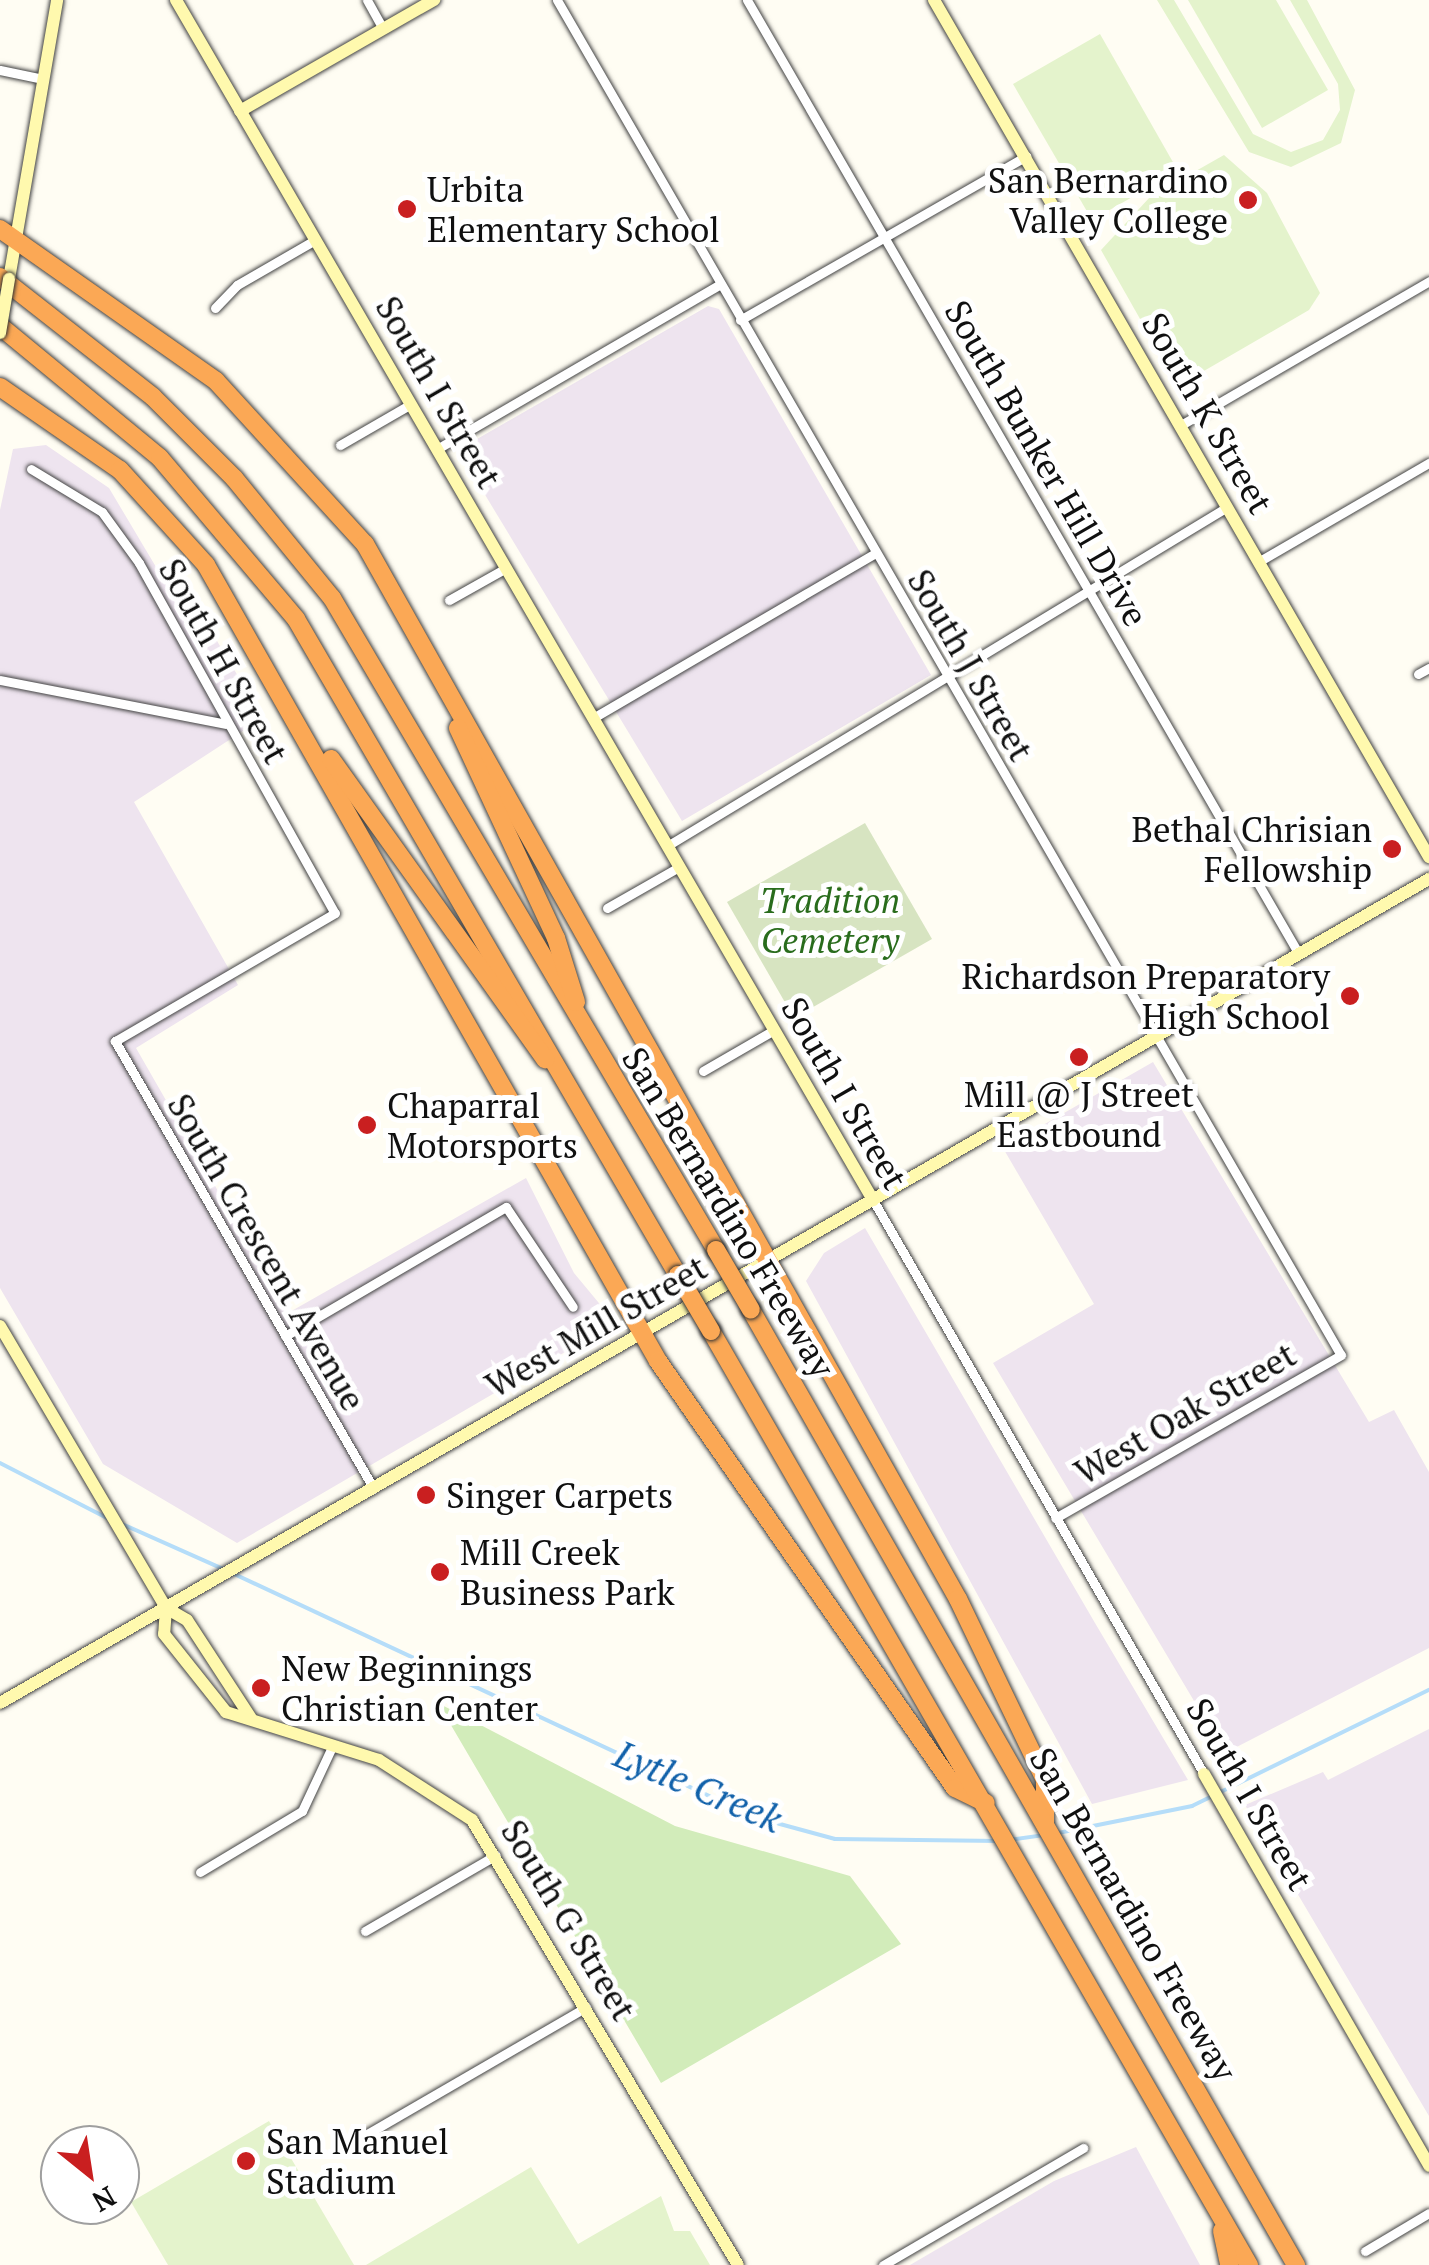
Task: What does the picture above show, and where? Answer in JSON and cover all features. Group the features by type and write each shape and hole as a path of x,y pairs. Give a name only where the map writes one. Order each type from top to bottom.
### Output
{"highway":[{"path":"0,230 15,249 171,344 308,475 405,604 604,979 769,1261 958,1600 1045,1780 1046,1823"},
{"name":"San Bernardino Freeway","path":"0,277 152,397 234,478 332,598 751,1310 1296,2265"},
{"name":"San Bernardino Freeway","path":"0,330 160,458 269,583 339,686 986,1802 1249,2265"},
{"path":"0,387 120,470 219,588 522,1038 560,1073"},
{"path":"308,475 437,685 556,938 585,1032"},
{"path":"219,588 644,1334 753,1507 955,1788 986,1802"},
{"path":"1219,2216 1229,2265"}],"street":[{"path":"0,330 57,0"},
{"name":"South I Street","path":"176,0 1429,2166"},
{"path":"367,0 384,29"},
{"path":"240,111 434,0"},
{"name":"South J Street","path":"557,0 1341,1355"},
{"name":"South Bunker Hill Drive","path":"746,0 1299,954"},
{"name":"South K Street","path":"934,0 1429,857"},
{"path":"0,70 43,79"},
{"path":"740,320 1026,156"},
{"path":"215,308 237,285 315,240"},
{"path":"1181,425 1429,282"},
{"path":"436,449 720,284"},
{"path":"340,445 410,404"},
{"path":"1258,562 1429,463"},
{"name":"South H Street","path":"31,469 102,512 335,913 115,1041"},
{"path":"667,846 948,681 952,668 1227,507"},
{"path":"593,718 875,554"},
{"path":"449,600 506,568"},
{"path":"1418,674 1429,668"},
{"path":"0,680 226,724"},
{"path":"607,908 679,867"},
{"name":"West Mill Street","path":"0,1703 1429,880"},
{"path":"703,1072 774,1030"},
{"name":"South Crescent Avenue","path":"115,1041 374,1489"},
{"path":"285,1336 506,1207 573,1307"},
{"name":"South G Street","path":"0,1326 166,1608 188,1620 251,1718"},
{"name":"West Oak Street","path":"1055,1518 1341,1355"},
{"name":"South G Street","path":"166,1608 164,1634 197,1684 226,1712 414,1776 498,1853 738,2265"},
{"path":"200,1872 302,1811 332,1747"},
{"path":"364,1931 498,1853"},
{"path":"362,2137 586,2007"},
{"path":"884,2265 1084,2148"},
{"path":"1365,2251 1429,2214"}],"shaded area":[{"path":"708,306 719,309 931,675 682,821 458,450"},
{"path":"46,445 109,488 156,567 166,561 183,584 263,718 134,802 238,985 136,1048 288,1313 526,1178 574,1273 608,1314 605,1327 572,1348 237,1543 103,1464 0,1288 0,510 13,449"},
{"path":"1153,1062 1369,1422 1394,1410 1429,1472 1429,1648 1225,1753 993,1363 1094,1304 1003,1148"},
{"path":"865,1228 1188,1780 1092,1804 806,1281 824,1253"},
{"path":"1429,1729 1429,2116 1245,1805 1323,1772 1328,1780"},
{"path":"1136,2147 1200,2265 910,2265 1054,2181"}],"green space":[{"path":"1157,0 1174,0 1253,134 1291,152 1323,140 1340,110 1338,84 1290,0 1307,0 1355,90 1341,143 1291,167 1249,152"},
{"path":"1188,0 1276,0 1328,90 1262,128"},
{"path":"1100,34 1178,171 1092,220 1013,84"},
{"path":"1224,155 1267,193 1320,293 1309,310 1178,386 1101,250 1150,197"},
{"name":"Tradition Cemetery","path":"865,823 932,939 794,1018 727,902"},
{"path":"438,1703 675,1826 850,1876 901,1944 661,2083"},
{"name":"San Manuel Stadium","path":"269,2121 354,2265 168,2265 140,2217 140,2197"},
{"name":"San Manuel Stadium","path":"531,2167 578,2244 661,2196 674,2231 690,2231 710,2265 366,2265"}],"waterway":[{"name":"Lytle Creek","path":"0,1463 109,1519"},
{"name":"Lytle Creek","path":"122,1524 223,1569"},
{"name":"Lytle Creek","path":"232,1573 754,1817 835,1839 1000,1841"},
{"name":"Lytle Creek","path":"1058,1833 1192,1806 1429,1690"},
{"name":"Lytle Creek","path":"1009,1840 1044,1835"}],"place":[{"name":"San Bernardino Valley College","path":"1248,200"},
{"name":"Urbita Elementary School","path":"407,209"},
{"name":"Bethal Chrisian Fellowship","path":"1392,849"},
{"name":"Richardson Preparatory High School","path":"1350,996"},
{"name":"Mill @ J Street Eastbound","path":"1079,1057"},
{"name":"Chaparral Motorsports","path":"367,1125"},
{"name":"Singer Carpets","path":"426,1495"},
{"name":"Mill Creek Business Park","path":"440,1572"},
{"name":"New Beginnings Christian Center","path":"261,1688"},
{"name":"San Manuel Stadium","path":"246,2161"}]}
